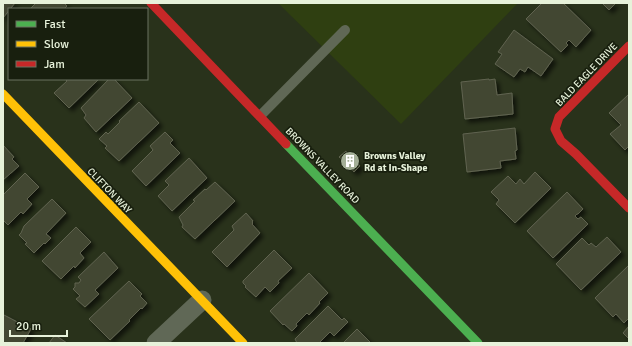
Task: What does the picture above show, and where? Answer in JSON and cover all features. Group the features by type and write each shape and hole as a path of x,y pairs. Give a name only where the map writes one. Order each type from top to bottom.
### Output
{"street":[{"name":"BROWNS VALLEY ROAD","path":"151,3 478,343"},
{"name":"BALD EAGLE DRIVE","path":"629,46 559,117 555,129 561,140 629,208"},
{"name":"CLIFTON WAY","path":"3,94 243,343"},
{"path":"156,343 202,300"}],"lane":[{"path":"260,116 345,30"}],"shaded area":[{"path":"278,3 518,3 401,124"}],"building":[{"path":"3,3 15,3 11,8 8,8 8,12 3,18"},
{"path":"36,3 64,3 67,6 65,8 31,8"},
{"path":"542,3 563,3 591,30 576,47 569,40 566,43 568,45 561,52 526,19"},
{"path":"602,3 616,3 609,10"},
{"path":"514,30 553,59 541,76 528,67 525,72 520,69 514,77 495,64 502,54 498,52"},
{"path":"495,79 497,95 512,93 513,114 465,119 461,82"},
{"path":"66,80 98,80 69,108 54,93 67,81"},
{"path":"108,80 115,80 132,98 96,132 84,118 86,115 81,108"},
{"path":"629,94 629,146 625,150 610,134 621,125 609,113"},
{"path":"139,102 159,123 119,161 105,148 107,146 99,139 106,132 108,134"},
{"path":"515,128 517,150 515,151 516,159 500,161 501,168 467,172 463,134"},
{"path":"165,132 173,140 170,143 180,153 146,186 132,171 153,150 150,146"},
{"path":"3,145 14,157 12,159 19,166 3,180"},
{"name":"Browns Valley Rd at In-Shape","path":"346,151 360,166 354,172 339,157"},
{"path":"189,158 207,178 172,211 158,196 169,185 165,181"},
{"path":"535,172 551,188 515,223 496,204 499,200 491,192 508,176 516,184 520,179 524,184"},
{"path":"25,173 39,187 27,199 32,204 23,214 21,212 8,225 3,220 3,195"},
{"path":"215,182 235,201 195,239 182,227 183,225 179,217 195,201 193,200"},
{"path":"567,192 583,209 575,216 578,219 581,217 588,224 553,258 527,231"},
{"path":"52,199 66,213 46,234 51,238 34,253 19,235 24,226"},
{"path":"246,213 253,221 252,224 260,233 227,267 212,252 234,230 232,226"},
{"path":"76,227 91,242 80,253 84,258 75,268 74,266 61,279 42,261"},
{"path":"607,237 621,252 581,290 556,264 582,238 589,245 591,243 596,247"},
{"path":"274,250 292,268 278,281 279,283 270,292 265,287 256,297 245,287 246,286 243,281"},
{"path":"104,252 118,268 95,290 99,294 85,307 76,299 80,296 73,289 75,287 75,283 79,283 81,280 78,277"},
{"path":"629,265 629,318 624,323 616,314 613,317 595,298"},
{"path":"309,273 328,293 309,315 307,313 296,324 297,326 292,331 284,324 283,325 270,311"},
{"path":"129,281 142,294 140,296 147,303 110,340 89,319"},
{"path":"328,306 342,320 344,318 348,322 334,336 330,332 319,343 297,343 295,339"},
{"path":"4,315 31,329 23,343 3,343"},
{"path":"629,326 629,339 623,333"},
{"path":"357,329 371,343 343,343"},
{"path":"55,335 67,343 49,343"}],"traffic: fast":[{"path":"286,144 478,343"}],"traffic: slow":[{"path":"3,94 243,343"}],"traffic: jam":[{"path":"151,3 286,144"},
{"path":"629,46 559,117 555,129 561,141 576,154 629,208"}],"place":[{"name":"Browns Valley Rd at In-Shape","path":"350,161"}]}
